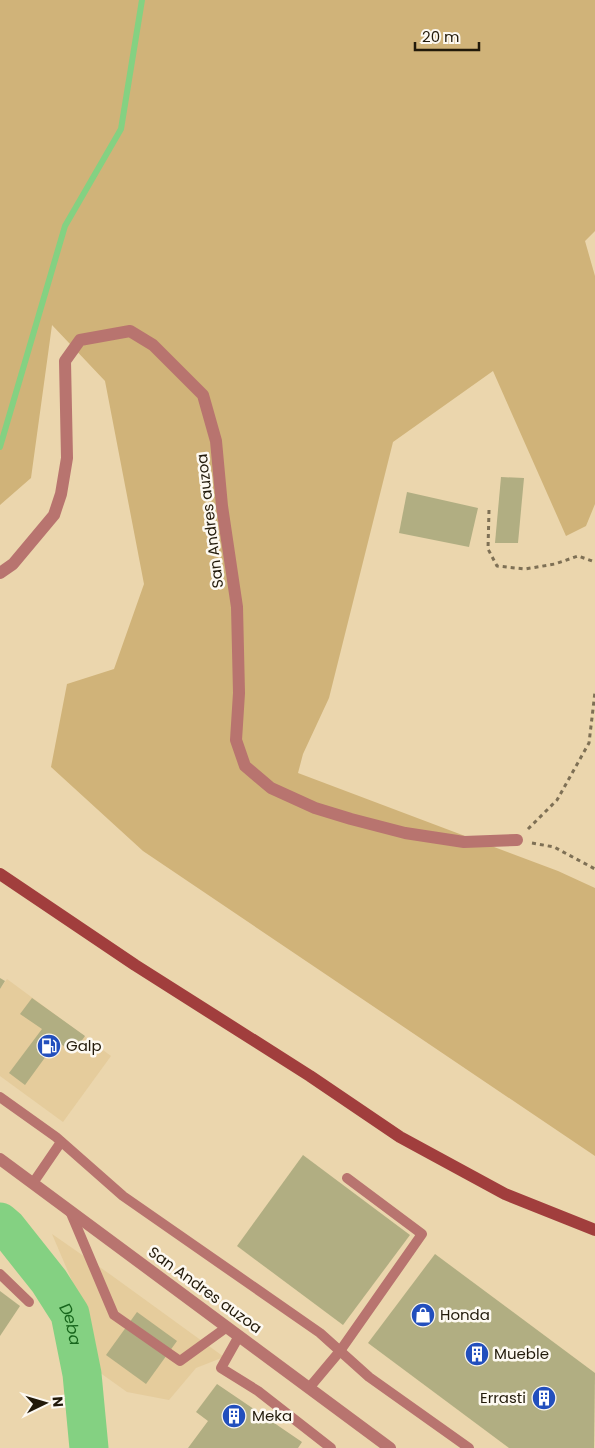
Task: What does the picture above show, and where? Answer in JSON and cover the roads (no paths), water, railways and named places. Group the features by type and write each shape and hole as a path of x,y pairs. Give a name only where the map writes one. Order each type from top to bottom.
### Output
{"main road":[{"path":"0,874 135,965 310,1076 400,1136 505,1194 595,1230"}],"street":[{"name":"San Andres auzoa","path":"0,573 13,564 54,515 61,494 67,458 65,361 80,340 130,330 153,345 203,395 216,441 222,506 236,607 239,693 236,740 246,766 270,788 315,808 351,819 405,833 464,842 517,840"},
{"name":"San Andres auzoa","path":"0,1159 390,1448"}],"lane":[{"path":"0,1097 61,1142 123,1196 320,1333 369,1377 469,1448"},
{"path":"33,1183 61,1142"},
{"path":"309,1388 340,1351 422,1234 347,1178"},
{"path":"70,1210 114,1315 180,1362 227,1327"},
{"path":"0,1274 29,1302"},
{"path":"239,1336 221,1368 258,1392 331,1448"}],"waterway":[{"path":"0,447 65,226 121,129 142,0"},
{"name":"Deba","path":"0,1222 7,1228 49,1281 70,1314 82,1374 89,1448"}],"place":[{"name":"Galp","path":"49,1046"},
{"name":"Honda","path":"423,1315"},
{"name":"Mueble","path":"477,1354"},
{"name":"Errasti","path":"544,1398"},
{"name":"Meka","path":"234,1416"}]}
